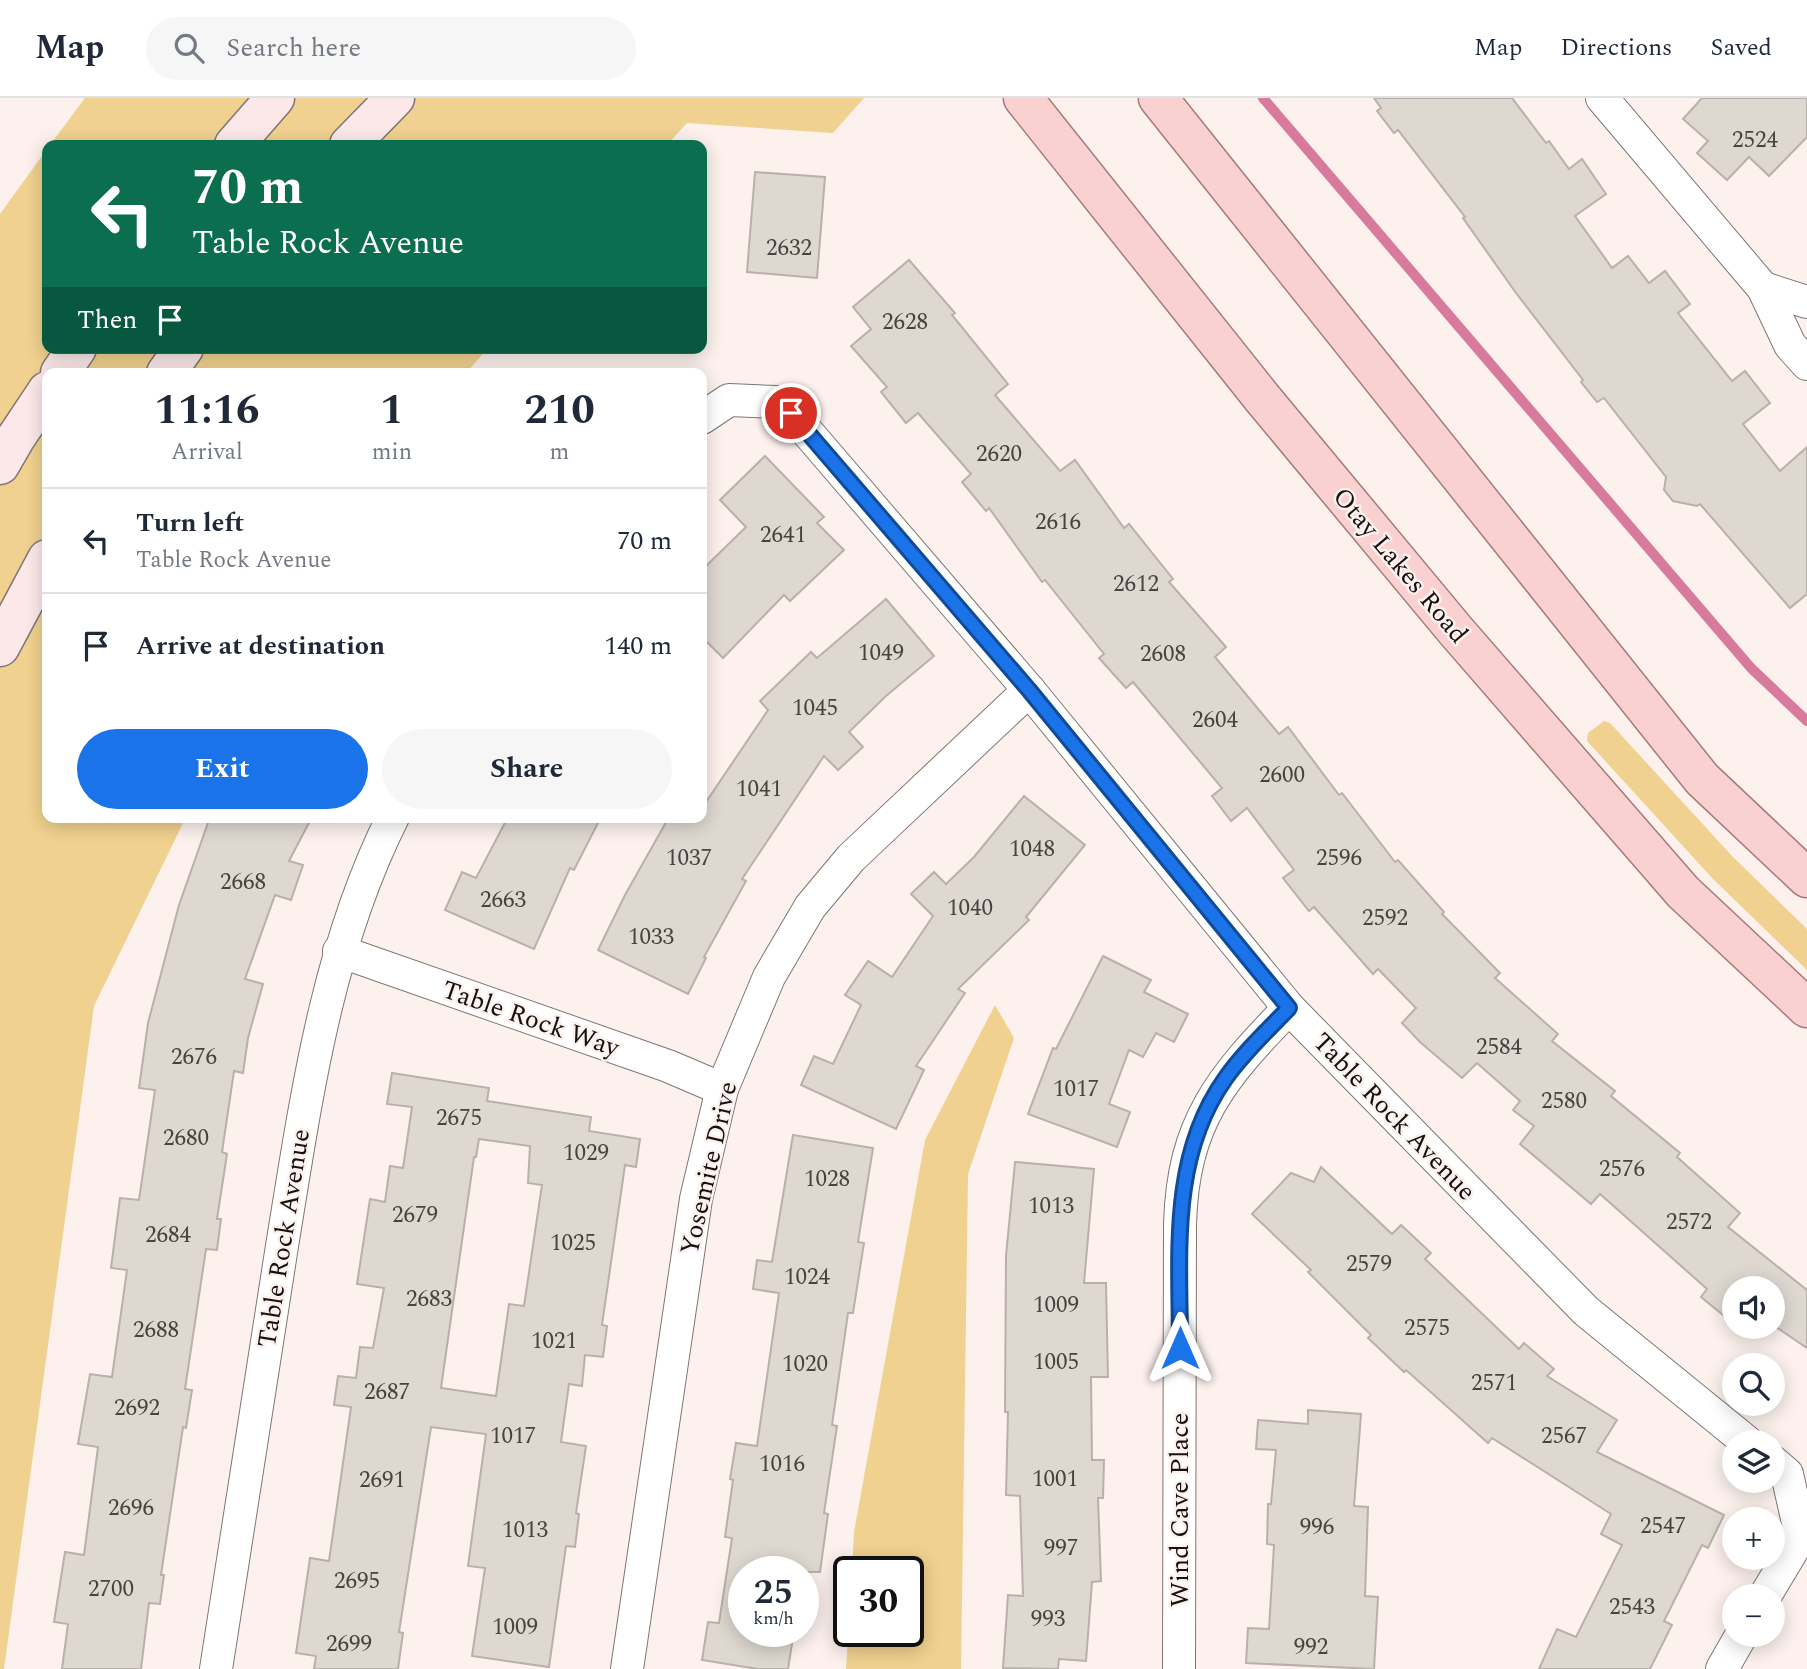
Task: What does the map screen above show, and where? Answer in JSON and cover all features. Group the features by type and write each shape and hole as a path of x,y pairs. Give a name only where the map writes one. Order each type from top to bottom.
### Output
{"main road":[{"path":"238,140 275,98"},
{"path":"354,140 395,98"},
{"name":"Otay Lakes Road","path":"1023,98 1263,399 1456,631 1683,892 1807,1008"},
{"path":"1158,98 1702,779 1807,878"},
{"path":"0,465 42,398"},
{"path":"0,648 42,568"}],"street":[{"path":"1602,98 1763,288 1790,345 1807,363"},
{"path":"1763,288 1807,302"},
{"name":"Table Rock Avenue","path":"707,415 729,400 776,402 791,413 1029,690 1289,1008 1586,1311 1732,1430"},
{"name":"Yosemite Drive","path":"627,1669 696,1199 722,1089 769,977 810,907 851,858 1029,690"},
{"name":"Table Rock Avenue","path":"216,1669 296,1149 339,951 362,886 390,823"},
{"name":"Table Rock Way","path":"339,951 668,1066 722,1089"},
{"name":"Wind Cave Place","path":"1178,1669 1180,1224 1185,1168 1207,1109 1224,1080 1289,1008"},
{"path":"1772,1584 1801,1536 1785,1472"},
{"path":"1722,1669 1735,1647"}],"shaded area":[{"path":"85,98 864,98 833,133 687,123 672,140 54,140"},
{"path":"42,156 42,354 483,354 470,368 42,368 42,823 183,823 94,1006 4,1669 0,1669 0,214"},
{"path":"1604,721 1610,723 1732,856 1807,929 1807,970 1713,879 1587,741 1588,733"},
{"path":"995,1005 1014,1038 968,1174 961,1669 846,1669 847,1647 924,1647 924,1556 853,1556 854,1532 925,1140"}],"building":[{"path":"1374,98 1512,98 1569,169 1582,159 1606,194 1575,216 1612,268 1628,256 1649,283 1665,271 1690,304 1678,313 1732,381 1745,371 1770,403 1743,424 1780,471 1807,447 1807,594 1790,608 1700,504 1697,506 1673,501 1664,490 1666,477 1604,398 1597,402 1581,382 1583,380 1516,293 1463,218 1465,217 1398,130 1394,133 1377,111 1381,108"},
{"path":"1702,98 1807,98 1807,137 1769,176 1749,157 1727,180 1697,153 1708,141 1683,119"},
{"path":"755,172 825,177 817,278 747,272"},
{"path":"909,260 955,313 952,315 1008,384 995,395 1060,471 1075,460 1124,528 1129,524 1173,579 1169,582 1226,647 1215,657 1279,734 1288,727 1339,795 1342,793 1395,862 1398,860 1444,912 1442,914 1500,973 1495,978 1558,1034 1552,1041 1615,1091 1611,1096 1680,1153 1677,1157 1740,1213 1728,1227 1807,1290 1807,1348 1785,1333 1785,1276 1722,1276 1722,1314 1701,1297 1707,1289 1600,1194 1591,1204 1520,1144 1534,1126 1513,1110 1520,1101 1477,1063 1462,1078 1402,1023 1416,1008 1378,969 1373,974 1314,907 1309,911 1283,878 1294,870 1247,808 1231,821 1212,796 1222,788 1133,682 1126,688 1099,658 1104,654 1045,580 1042,582 989,508 986,511 962,482 971,474 918,413 906,423 881,392 887,387 851,346 871,329 853,307"},
{"path":"765,456 824,517 817,523 844,550 790,601 784,595 723,658 707,642 707,565 746,527 720,500"},
{"path":"886,599 934,656 886,696 849,732 863,747 838,770 824,756 742,879 746,881 704,957 706,958 688,994 598,950 666,823 707,823 707,801 768,710 760,701 811,652 817,658"},
{"path":"1024,796 1085,845 1026,917 1029,920 958,989 965,993 916,1066 924,1070 896,1129 801,1085 814,1056 833,1064 861,1005 845,995 868,961 892,977 933,916 911,894 934,872 946,884 974,857"},
{"path":"208,823 309,823 289,861 303,865 291,900 275,895 245,979 263,984 248,1038 243,1073 234,1071 222,1152 227,1154 217,1219 221,1219 217,1250 206,1249 185,1389 192,1390 186,1428 183,1427 161,1575 164,1575 160,1604 149,1603 141,1669 62,1669 68,1624 54,1622 65,1552 84,1555 98,1447 78,1444 90,1374 112,1377 127,1270 111,1268 120,1198 139,1200 155,1090 139,1088 148,1023 179,905"},
{"path":"505,823 598,823 574,870 570,868 534,949 445,910 462,872 476,878"},
{"path":"1103,956 1151,980 1144,992 1188,1014 1174,1042 1156,1033 1143,1057 1129,1050 1109,1104 1130,1112 1117,1147 1028,1114 1053,1048 1056,1049"},
{"path":"392,1073 489,1088 487,1101 591,1117 589,1131 640,1139 636,1167 625,1165 602,1325 607,1326 603,1357 585,1355 582,1386 569,1384 561,1442 586,1446 576,1513 579,1514 575,1547 566,1546 549,1667 472,1656 485,1568 468,1566 486,1434 431,1427 399,1632 403,1633 398,1669 314,1669 316,1656 296,1653 310,1558 329,1561 351,1407 334,1405 338,1376 356,1378 360,1347 373,1348 384,1288 357,1284 370,1199 385,1202 390,1166 403,1168 412,1107 387,1104","holes":["479,1139 530,1146 528,1183 542,1185 524,1306 509,1304 496,1396 441,1388 474,1157"]},
{"path":"793,1135 873,1148 858,1242 864,1243 853,1313 848,1313 832,1425 837,1426 824,1513 828,1514 820,1572 819,1556 729,1556 732,1538 725,1537 736,1443 757,1446 779,1293 753,1289 757,1260 772,1262"},
{"path":"1015,1162 1094,1169 1084,1283 1106,1283 1108,1377 1091,1377 1092,1460 1104,1460 1103,1498 1098,1498 1101,1581 1092,1582 1086,1661 1059,1659 1058,1669 1003,1668 1008,1595 1023,1596 1020,1496 1006,1495 1006,1256"},
{"path":"1321,1167 1392,1234 1401,1225 1431,1253 1425,1259 1519,1349 1524,1343 1554,1369 1547,1376 1617,1420 1597,1452 1722,1514 1708,1548 1702,1545 1664,1621 1672,1625 1650,1669 1539,1669 1557,1629 1576,1637 1622,1545 1601,1534 1611,1514 1492,1438 1488,1443 1368,1338 1371,1335 1308,1272 1311,1270 1252,1214 1291,1173 1314,1182"},
{"path":"1308,1410 1361,1414 1354,1506 1368,1507 1365,1596 1378,1597 1374,1669 1246,1663 1248,1628 1269,1629 1274,1545 1267,1544 1268,1504 1271,1504 1276,1450 1256,1449 1258,1420 1308,1424"},
{"path":"728,1564 728,1647 791,1647 788,1669 758,1669 702,1660 708,1622 719,1623"}],"waterway":[{"path":"1263,98 1751,668 1807,721"}],"route":[{"path":"791,413 1029,690 1289,1008 1224,1080 1207,1109 1185,1168 1181,1196 1180,1348"}]}
